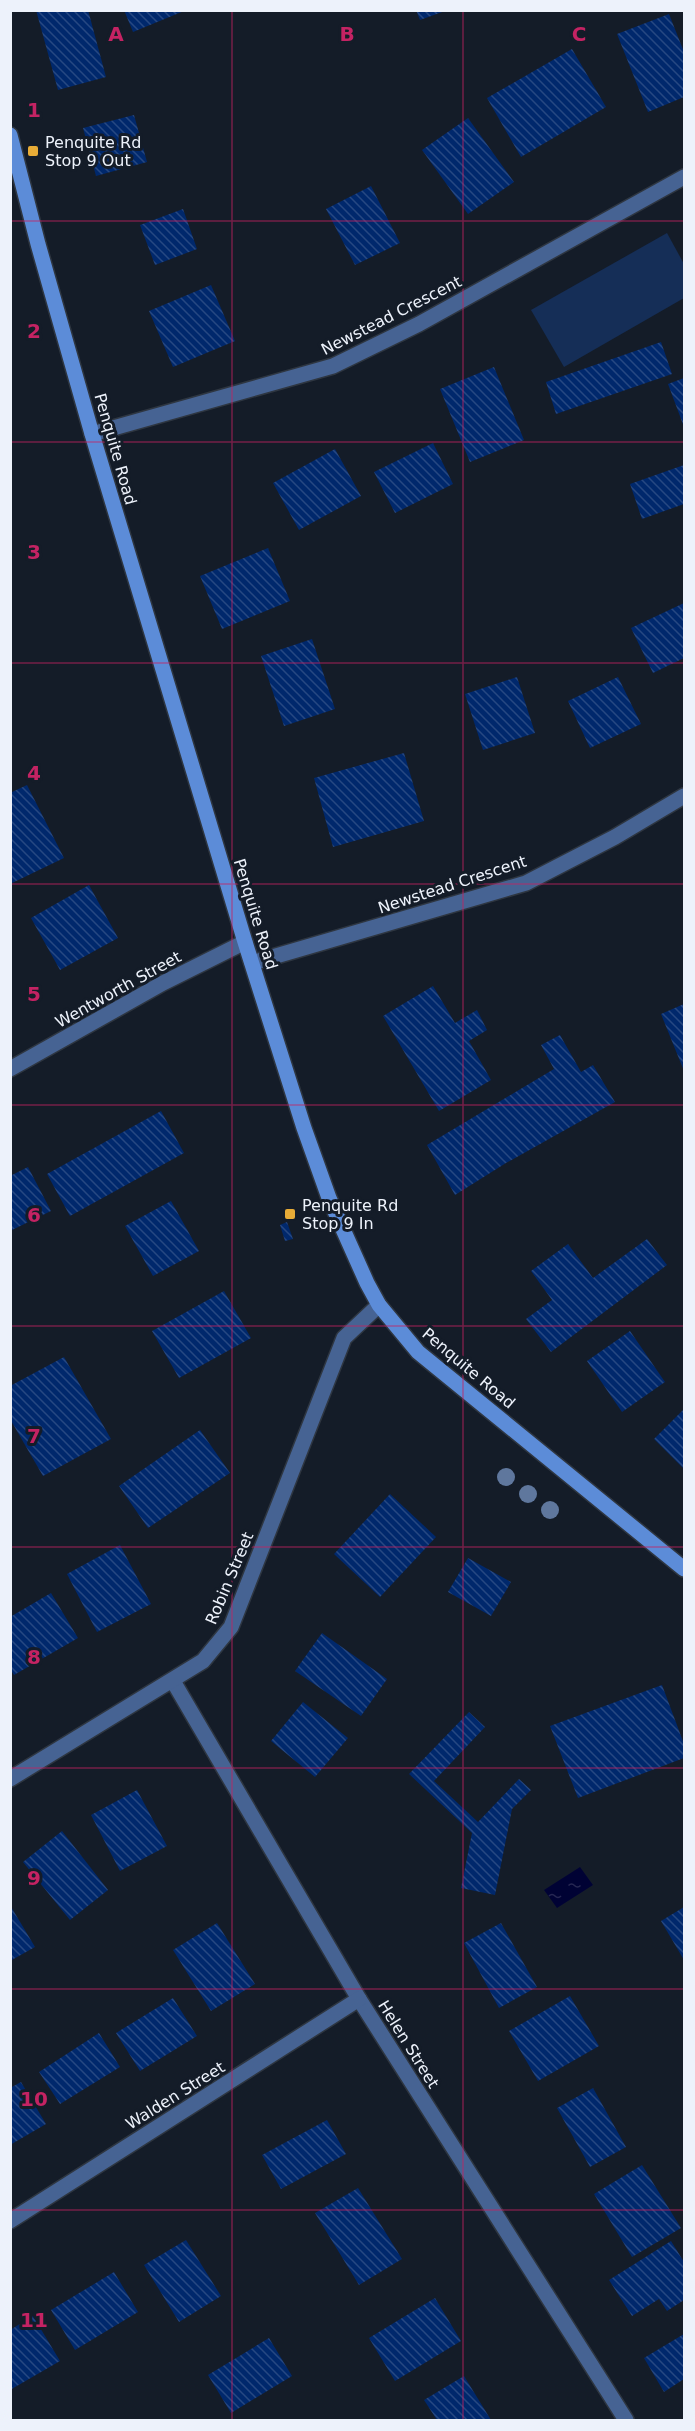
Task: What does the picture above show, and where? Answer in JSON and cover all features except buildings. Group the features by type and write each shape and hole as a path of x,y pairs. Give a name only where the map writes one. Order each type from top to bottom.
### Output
{"street":[{"name":"Penquite Road","path":"10,135 38,244 92,434 245,942 304,1128 329,1198 379,1305 418,1352 682,1563"},
{"name":"Newstead Crescent","path":"92,434 333,366 419,324 684,177"},
{"name":"Newstead Crescent","path":"252,963 526,883 615,837 684,796"},
{"name":"Wentworth Street","path":"10,1070 163,983 245,942"},
{"name":"Robin Street","path":"10,1779 203,1661 231,1627 344,1338 379,1305"},
{"name":"Helen Street","path":"173,1681 359,1999 626,2421"},
{"name":"Walden Street","path":"10,2221 359,1999"}],"shaded area":[{"path":"667,233 684,264 684,298 564,367 531,310"}],"water":[{"path":"580,1867 593,1885 557,1908 544,1890"}],"place":[{"name":"Penquite Rd Stop 9 Out","path":"33,151"},
{"name":"Penquite Rd Stop 9 In","path":"290,1214"}]}
